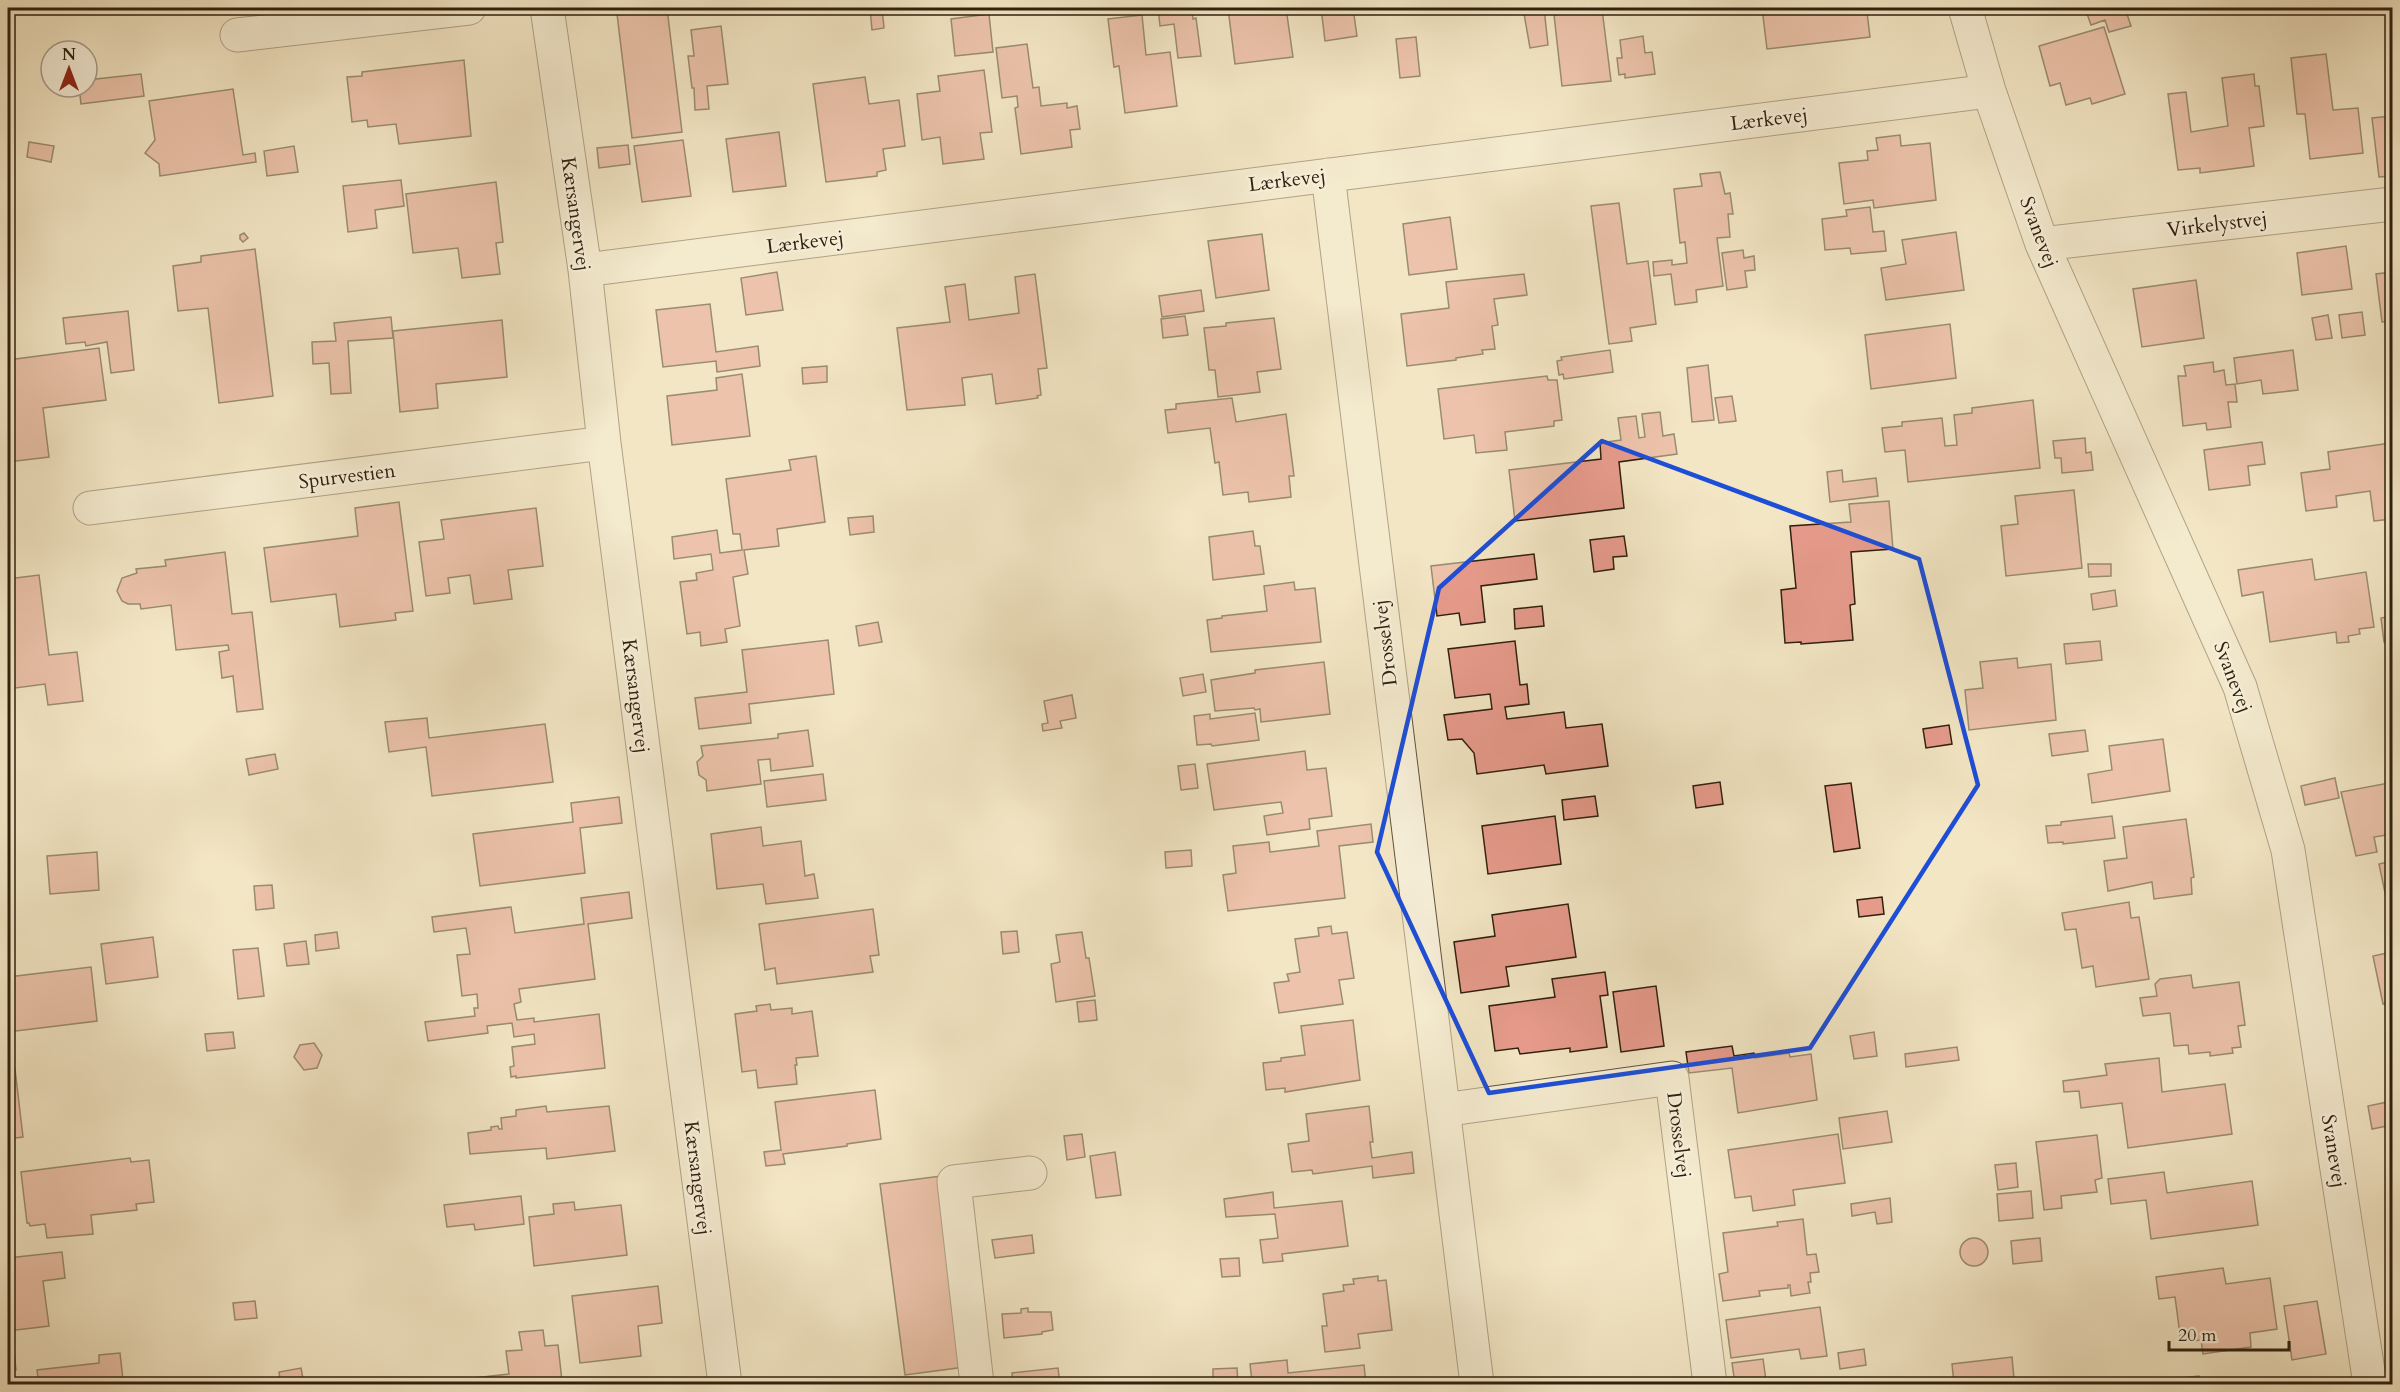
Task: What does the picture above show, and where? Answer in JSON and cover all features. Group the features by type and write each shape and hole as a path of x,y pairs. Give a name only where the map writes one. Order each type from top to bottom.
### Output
{"street":[{"path":"237,35 469,8"},
{"name":"Kærsangervej","path":"547,8 585,270 604,443 724,1384"},
{"name":"Svanevej","path":"1965,8 1989,91 2042,244 2240,687 2288,850 2370,1384"},
{"name":"Lærkevej","path":"585,270 1989,91"},
{"name":"Drosselvej","path":"1328,175 1476,1384"},
{"name":"Virkelystvej","path":"2042,244 2392,204"},
{"name":"Spurvestien","path":"90,508 604,443"},
{"name":"Drosselvej","path":"1443,1110 1672,1078 1710,1384"},
{"path":"977,1384 954,1182 1030,1173"}],"highlighted area":[{"path":"1602,441 1919,559 1978,785 1810,1048 1489,1093 1377,852 1439,588"}],"building":[{"path":"667,8 682,132 632,138 617,14"},
{"path":"870,8 882,8 884,28 872,30"},
{"path":"1158,8 1192,8 1193,19 1196,18 1201,56 1178,58 1174,24 1160,26"},
{"path":"1228,8 1286,8 1293,57 1235,64"},
{"path":"1321,8 1353,8 1357,36 1325,41"},
{"path":"1523,8 1544,8 1548,45 1530,48"},
{"path":"1762,8 1877,8 1878,10 1867,12 1870,37 1767,49"},
{"path":"2085,8 2125,8 2131,26 2109,32 2105,20 2091,25"},
{"path":"1602,9 1611,81 1562,86 1554,15"},
{"path":"989,14 993,52 955,56 951,19"},
{"path":"1142,15 1146,55 1170,52 1177,106 1125,113 1119,66 1114,67 1108,19"},
{"path":"721,26 728,84 707,86 709,109 695,110 694,88 692,88 688,56 694,56 691,30"},
{"path":"2104,27 2125,94 2092,104 2090,98 2066,105 2060,83 2050,86 2039,46"},
{"path":"1643,36 1645,53 1652,52 1655,74 1625,78 1625,74 1619,75 1617,58 1622,58 1620,40"},
{"path":"1416,37 1420,76 1400,78 1396,39"},
{"path":"1027,44 1033,88 1039,87 1041,106 1067,103 1067,108 1077,106 1080,129 1070,130 1072,147 1021,154 1015,108 1018,107 1017,96 1002,98 996,48"},
{"path":"2326,54 2333,110 2358,108 2363,153 2310,159 2305,114 2297,114 2291,58"},
{"path":"464,60 471,136 399,144 396,124 368,127 367,120 352,122 347,77 362,76 362,72"},
{"path":"984,70 992,132 980,133 984,159 943,164 940,137 922,140 917,94 940,91 938,76"},
{"path":"141,74 144,96 81,104 80,99 99,99 99,79"},
{"path":"2254,74 2255,86 2259,86 2264,126 2249,128 2254,166 2200,173 2200,168 2178,170 2168,94 2186,92 2191,132 2228,126 2222,78"},
{"path":"865,77 869,104 899,100 905,146 883,149 886,170 877,172 877,176 826,182 813,84"},
{"path":"233,89 243,155 255,153 256,162 160,176 159,164 145,153 155,140 149,101"},
{"path":"2392,116 2392,176 2379,177 2372,118"},
{"path":"779,132 786,186 733,192 726,139"},
{"path":"1900,135 1901,146 1930,143 1936,200 1874,208 1873,200 1844,204 1839,163 1868,160 1867,151 1878,150 1876,138"},
{"path":"683,140 691,196 642,202 634,146"},
{"path":"29,142 54,146 51,162 27,157"},
{"path":"628,145 630,164 599,168 597,148"},
{"path":"294,146 298,172 267,176 264,151"},
{"path":"1720,172 1725,194 1730,193 1733,214 1728,214 1730,237 1717,238 1723,286 1696,290 1697,302 1675,305 1671,274 1654,276 1653,262 1672,260 1672,265 1687,263 1685,242 1680,243 1674,189 1702,186 1700,174"},
{"path":"401,180 404,206 375,210 377,228 348,232 343,186"},
{"path":"496,182 503,242 496,243 500,274 462,278 458,248 413,253 406,194"},
{"path":"1619,203 1627,264 1648,261 1656,324 1630,328 1632,341 1609,344 1591,206"},
{"path":"1870,207 1873,232 1884,231 1886,251 1851,254 1850,248 1825,250 1822,219 1847,216 1846,210"},
{"path":"1450,217 1457,269 1409,275 1403,224"},
{"path":"1956,232 1964,290 1886,300 1881,268 1906,264 1902,240"},
{"path":"244,233 248,238 243,242 240,235"},
{"path":"1262,234 1269,290 1216,298 1208,241"},
{"path":"2346,246 2352,289 2302,295 2297,253"},
{"path":"255,249 273,396 219,403 208,308 178,311 173,266 201,262 201,256"},
{"path":"1743,250 1744,258 1754,256 1755,270 1745,271 1747,287 1727,290 1722,253"},
{"path":"777,272 783,310 746,315 741,278"},
{"path":"2392,272 2392,321 2382,322 2376,274"},
{"path":"1035,274 1047,368 1038,369 1041,395 1037,396 1038,398 996,404 992,374 962,378 965,405 907,410 897,328 950,322 945,287 965,284 969,320 1019,313 1015,277"},
{"path":"1524,274 1527,295 1494,299 1498,325 1492,326 1495,349 1482,350 1483,354 1456,358 1456,360 1407,366 1401,314 1449,308 1446,282"},
{"path":"2196,280 2204,338 2142,347 2133,289"},
{"path":"1201,290 1204,311 1162,317 1159,296"},
{"path":"710,304 716,352 758,346 760,366 717,372 716,361 663,367 656,310"},
{"path":"128,311 134,370 111,373 107,342 86,346 85,342 66,344 63,318"},
{"path":"2362,312 2365,335 2342,338 2339,315"},
{"path":"2328,315 2332,338 2316,340 2312,318"},
{"path":"1185,316 1188,335 1163,338 1161,319"},
{"path":"391,317 393,338 348,341 351,393 331,394 329,363 313,364 312,342 336,341 334,323"},
{"path":"1274,318 1281,369 1257,372 1260,392 1218,397 1215,370 1209,370 1204,328 1226,326 1226,323"},
{"path":"502,320 507,377 436,384 438,408 400,412 393,331"},
{"path":"1950,324 1956,378 1871,389 1865,335"},
{"path":"99,348 106,400 43,408 49,457 8,462 8,360"},
{"path":"1610,350 1613,372 1564,379 1563,374 1559,375 1557,361 1562,360 1561,357"},
{"path":"2293,350 2298,390 2263,394 2261,380 2237,384 2234,358"},
{"path":"2213,362 2214,372 2224,370 2226,385 2235,384 2237,402 2228,402 2231,427 2207,430 2206,423 2183,426 2178,376 2186,376 2184,366"},
{"path":"1708,365 1714,420 1692,422 1687,368"},
{"path":"827,366 827,382 803,384 802,368"},
{"path":"742,374 750,436 672,445 667,396 717,390 716,378"},
{"path":"1547,376 1548,380 1557,380 1562,420 1554,421 1554,426 1505,432 1507,450 1476,453 1474,435 1444,439 1438,389"},
{"path":"1732,396 1736,421 1719,423 1715,398"},
{"path":"1232,398 1236,422 1286,414 1294,476 1289,476 1291,497 1249,502 1248,492 1223,495 1219,462 1215,463 1210,428 1168,433 1165,410 1176,409 1176,404"},
{"path":"2033,400 2040,468 1908,482 1905,450 1885,452 1882,428 1902,426 1902,422 1942,418 1945,446 1957,445 1954,415 1972,413 1972,408"},
{"path":"1660,412 1663,436 1674,434 1677,454 1619,462 1624,508 1515,521 1509,470 1601,459 1600,443 1621,440 1618,418 1636,416 1639,438 1645,437 1642,414"},
{"path":"2085,438 2086,453 2091,452 2093,470 2062,473 2061,458 2055,458 2053,441"},
{"path":"2262,442 2265,464 2248,466 2250,485 2209,490 2204,450"},
{"path":"2390,443 2392,519 2374,521 2370,491 2336,496 2337,507 2306,511 2301,473 2330,469 2328,452"},
{"path":"816,456 825,522 777,529 779,546 744,550 748,574 733,577 740,626 725,629 727,642 701,646 700,632 687,634 680,582 697,580 696,573 713,570 711,554 674,559 672,537 717,530 720,553 742,550 740,534 733,534 726,479 791,470 789,460"},
{"path":"1842,470 1843,482 1876,478 1878,496 1830,502 1827,472"},
{"path":"2074,490 2082,568 2006,576 2001,526 2018,524 2015,496"},
{"path":"1889,501 1893,549 1851,552 1855,604 1850,605 1853,640 1785,643 1781,590 1796,588 1790,526 1851,522 1849,504"},
{"path":"399,502 413,611 395,613 396,620 340,627 336,594 271,602 264,548 358,536 355,508"},
{"path":"536,508 543,566 508,570 512,599 474,604 470,575 448,578 450,593 426,596 419,542 444,539 441,520"},
{"path":"873,516 874,532 850,535 848,518"},
{"path":"1253,531 1255,546 1260,546 1264,574 1213,580 1209,537"},
{"path":"1624,536 1627,556 1613,557 1614,569 1594,572 1590,540"},
{"path":"225,552 232,614 252,612 263,709 237,712 233,676 222,678 219,652 229,650 228,645 176,650 171,605 141,609 140,604 128,604 122,601 117,591 122,578 137,573 136,569 166,566 165,560"},
{"path":"1534,554 1537,579 1481,586 1485,622 1461,625 1459,613 1437,616 1431,566"},
{"path":"2312,559 2315,580 2366,572 2374,627 2359,629 2360,634 2348,636 2349,642 2337,643 2336,632 2270,642 2263,592 2242,596 2238,570"},
{"path":"2088,564 2111,564 2111,576 2089,577"},
{"path":"39,575 49,655 77,652 83,701 48,705 45,684 8,689 8,579"},
{"path":"1294,582 1295,590 1315,588 1321,642 1211,652 1207,620 1267,611 1264,586"},
{"path":"2115,590 2117,606 2093,610 2091,594"},
{"path":"1542,606 1544,626 1515,629 1514,609"},
{"path":"2392,616 2392,641 2384,642 2381,618"},
{"path":"878,622 882,642 859,646 856,626"},
{"path":"828,640 834,694 749,704 751,723 699,729 695,698 747,692 742,650"},
{"path":"1515,641 1520,685 1527,684 1529,704 1505,707 1507,719 1564,712 1566,728 1602,724 1608,766 1546,774 1544,765 1477,774 1474,753 1462,739 1448,740 1444,715 1492,709 1490,694 1455,698 1448,649"},
{"path":"2100,641 2102,660 2066,664 2064,644"},
{"path":"2017,658 2018,668 2051,664 2056,720 1969,730 1965,690 1983,688 1980,662"},
{"path":"1324,662 1330,714 1261,722 1260,709 1215,711 1211,680 1255,673 1255,670"},
{"path":"1203,674 1206,692 1183,696 1180,678"},
{"path":"1072,695 1076,718 1060,721 1062,728 1043,731 1042,724 1048,723 1044,701"},
{"path":"1255,713 1259,740 1212,746 1211,744 1197,745 1194,716 1210,714 1210,719"},
{"path":"427,718 429,738 545,724 553,782 432,796 426,747 389,752 385,722"},
{"path":"1949,725 1952,744 1926,748 1923,729"},
{"path":"808,730 813,766 771,771 770,759 758,760 761,784 707,791 706,780 699,775 697,762 703,756 701,746 778,738 778,734"},
{"path":"2085,730 2088,751 2052,756 2049,734"},
{"path":"2163,739 2170,791 2092,803 2088,774 2112,770 2109,746"},
{"path":"1305,751 1307,770 1326,768 1332,816 1309,819 1310,829 1267,835 1264,816 1283,813 1281,802 1214,810 1207,764"},
{"path":"275,754 278,769 249,775 246,759"},
{"path":"1195,764 1198,788 1181,790 1178,766"},
{"path":"823,774 826,800 767,807 764,781"},
{"path":"2335,778 2339,798 2305,805 2301,786"},
{"path":"2392,779 2392,834 2374,837 2377,852 2356,856 2341,792 2389,783 2388,780"},
{"path":"1720,782 1723,804 1696,808 1693,786"},
{"path":"1851,783 1860,848 1834,852 1825,786"},
{"path":"1595,796 1598,816 1564,820 1562,800"},
{"path":"619,797 622,823 580,828 585,873 480,886 473,834 573,822 571,803"},
{"path":"1555,816 1561,864 1488,874 1482,826"},
{"path":"2112,816 2115,838 2063,844 2063,842 2048,843 2046,826"},
{"path":"2186,819 2194,877 2191,878 2192,894 2154,899 2152,882 2108,891 2104,861 2127,858 2123,827"},
{"path":"1371,824 1373,842 1339,846 1345,898 1228,911 1223,875 1236,873 1233,846 1269,842 1270,852 1319,846 1317,831"},
{"path":"761,827 763,846 801,841 805,876 814,874 818,898 766,904 763,884 717,889 711,834"},
{"path":"1191,850 1192,866 1166,868 1165,852"},
{"path":"97,852 99,890 50,894 47,856"},
{"path":"2392,861 2392,912 2389,912 2379,864"},
{"path":"272,885 274,908 256,910 254,886"},
{"path":"629,892 632,918 588,924 595,979 519,989 521,1002 514,1004 517,1020 534,1018 534,1022 599,1014 605,1068 511,1077 510,1067 514,1066 512,1047 535,1044 534,1034 514,1037 512,1023 487,1026 488,1033 428,1041 425,1022 475,1016 474,1008 478,1008 477,994 462,996 457,955 470,954 466,928 434,932 432,917 511,907 515,933 584,924 581,898"},
{"path":"1882,897 1884,914 1859,917 1857,900"},
{"path":"2129,902 2131,918 2139,917 2149,979 2096,987 2093,966 2082,968 2076,929 2065,930 2062,913"},
{"path":"1568,904 1576,957 1506,967 1509,986 1461,993 1454,942 1495,936 1492,915"},
{"path":"873,909 879,955 870,956 873,972 777,984 775,968 765,970 759,924"},
{"path":"1331,926 1332,934 1347,932 1354,978 1339,980 1343,1004 1279,1013 1274,983 1289,981 1287,974 1300,972 1295,939 1319,936 1318,928"},
{"path":"1017,931 1019,952 1003,954 1001,932"},
{"path":"337,932 339,948 316,951 315,935"},
{"path":"1082,932 1095,996 1056,1002 1051,964 1060,962 1056,935"},
{"path":"153,937 158,977 106,984 101,944"},
{"path":"306,941 309,964 287,966 284,944"},
{"path":"258,948 264,996 238,999 233,950"},
{"path":"2392,952 2392,1002 2383,1004 2373,956"},
{"path":"91,967 97,1021 8,1032 8,977"},
{"path":"1605,972 1608,995 1600,996 1607,1047 1570,1052 1570,1048 1520,1054 1518,1048 1495,1051 1489,1006 1555,997 1552,979"},
{"path":"2191,975 2193,988 2239,982 2245,1025 2238,1026 2241,1047 2232,1048 2233,1053 2210,1056 2210,1052 2189,1054 2188,1045 2174,1046 2170,1013 2143,1016 2140,998 2157,996 2155,984 2160,979"},
{"path":"1656,986 1664,1046 1621,1052 1613,992"},
{"path":"1095,1000 1097,1020 1079,1022 1077,1002"},
{"path":"770,1004 771,1010 792,1008 792,1014 812,1011 818,1056 796,1058 797,1084 758,1088 756,1070 742,1072 735,1014 757,1011 756,1006"},
{"path":"1353,1020 1360,1080 1285,1092 1285,1088 1266,1090 1263,1063 1305,1055 1301,1026"},
{"path":"233,1032 235,1048 207,1051 205,1034"},
{"path":"1874,1032 1877,1056 1854,1059 1850,1036"},
{"path":"314,1043 322,1055 317,1068 304,1070 294,1057 300,1045"},
{"path":"1732,1046 1734,1056 1754,1053 1755,1058 1789,1053 1790,1057 1811,1054 1817,1100 1738,1113 1732,1068 1689,1073 1686,1052"},
{"path":"1957,1047 1959,1060 1906,1067 1905,1054"},
{"path":"8,1053 10,1053 12,1070 15,1069 23,1137 8,1139"},
{"path":"2159,1058 2162,1092 2225,1084 2232,1134 2128,1148 2122,1103 2081,1108 2079,1091 2064,1092 2063,1081 2107,1075 2105,1064"},
{"path":"875,1090 881,1139 783,1154 785,1164 766,1166 764,1152 781,1150 775,1102"},
{"path":"2392,1101 2392,1125 2372,1129 2368,1106"},
{"path":"546,1106 547,1112 609,1106 615,1151 547,1159 546,1148 470,1154 468,1133 491,1130 491,1127 498,1126 502,1129 501,1118 516,1116 516,1110"},
{"path":"1369,1106 1373,1142 1370,1142 1372,1158 1412,1152 1414,1173 1373,1178 1372,1166 1313,1174 1312,1170 1292,1172 1288,1144 1309,1141 1306,1114"},
{"path":"1887,1111 1892,1142 1843,1149 1839,1118"},
{"path":"1082,1134 1085,1157 1067,1160 1064,1136"},
{"path":"1838,1134 1845,1183 1793,1190 1795,1205 1753,1211 1751,1196 1735,1198 1728,1150"},
{"path":"2097,1135 2102,1178 2095,1180 2097,1192 2061,1196 2062,1208 2044,1210 2036,1142"},
{"path":"1115,1152 1121,1195 1096,1198 1090,1156"},
{"path":"130,1158 131,1162 149,1160 154,1202 136,1204 137,1210 91,1215 93,1234 47,1238 45,1224 30,1226 27,1223 21,1172"},
{"path":"2016,1163 2018,1187 1998,1190 1995,1165"},
{"path":"2164,1172 2167,1193 2252,1181 2258,1225 2151,1239 2146,1200 2111,1204 2108,1179"},
{"path":"941,1176 965,1367 905,1375 880,1184"},
{"path":"2031,1191 2033,1218 1999,1221 1997,1194"},
{"path":"1273,1192 1274,1208 1342,1201 1348,1246 1282,1254 1283,1261 1263,1263 1260,1240 1278,1238 1275,1214 1226,1217 1224,1199"},
{"path":"521,1196 524,1224 475,1230 474,1224 447,1227 444,1205"},
{"path":"1890,1198 1892,1222 1877,1224 1875,1212 1852,1216 1851,1204"},
{"path":"574,1202 575,1210 621,1205 627,1255 534,1266 529,1217 554,1214 553,1204"},
{"path":"1803,1219 1807,1255 1816,1254 1819,1272 1810,1273 1811,1282 1808,1282 1810,1293 1791,1296 1790,1285 1788,1285 1788,1288 1759,1291 1760,1296 1723,1301 1719,1274 1728,1272 1723,1233 1778,1226 1777,1222"},
{"path":"1032,1235 1034,1253 995,1258 992,1240"},
{"path":"1974,1238 1984,1242 1988,1252 1984,1262 1974,1266 1964,1262 1960,1252 1964,1242"},
{"path":"2040,1238 2042,1261 2013,1264 2011,1241"},
{"path":"62,1252 65,1278 43,1281 49,1326 8,1331 8,1283 10,1283 8,1258"},
{"path":"1239,1258 1240,1276 1222,1277 1220,1259"},
{"path":"2223,1268 2226,1284 2270,1278 2277,1329 2250,1333 2251,1347 2203,1354 2201,1340 2181,1342 2175,1297 2159,1299 2156,1277"},
{"path":"1378,1276 1378,1281 1386,1280 1392,1330 1358,1334 1360,1348 1325,1352 1322,1326 1327,1326 1323,1294 1344,1291 1343,1285 1354,1284 1353,1279"},
{"path":"658,1286 662,1323 638,1326 641,1356 580,1363 572,1296"},
{"path":"255,1301 257,1318 235,1320 233,1303"},
{"path":"2317,1301 2326,1354 2292,1360 2284,1306"},
{"path":"1820,1307 1827,1356 1801,1359 1799,1349 1731,1358 1726,1320"},
{"path":"1028,1308 1028,1312 1051,1312 1053,1330 1042,1332 1042,1334 1004,1338 1002,1314 1021,1313 1021,1309"},
{"path":"543,1330 545,1346 558,1345 562,1381 590,1378 591,1384 475,1384 474,1378 509,1374 506,1351 522,1350 519,1332"},
{"path":"1864,1349 1866,1365 1840,1369 1838,1353"},
{"path":"14,1350 16,1370 8,1371 8,1351"},
{"path":"120,1353 123,1380 141,1378 141,1384 39,1384 37,1370 99,1363 99,1355"},
{"path":"2012,1357 2014,1379 1954,1384 1952,1364"},
{"path":"1763,1359 1766,1380 1735,1384 1732,1363"},
{"path":"1287,1360 1288,1373 1364,1365 1366,1384 1267,1384 1266,1380 1252,1382 1250,1364"},
{"path":"301,1368 304,1384 281,1384 279,1372"},
{"path":"1058,1368 1060,1384 1013,1384 1012,1373"},
{"path":"1237,1368 1238,1384 1213,1384 1213,1369"},
{"path":"2199,1376 2200,1384 2139,1384 2139,1382"},
{"path":"2238,1381 2239,1384 2217,1384"}]}
